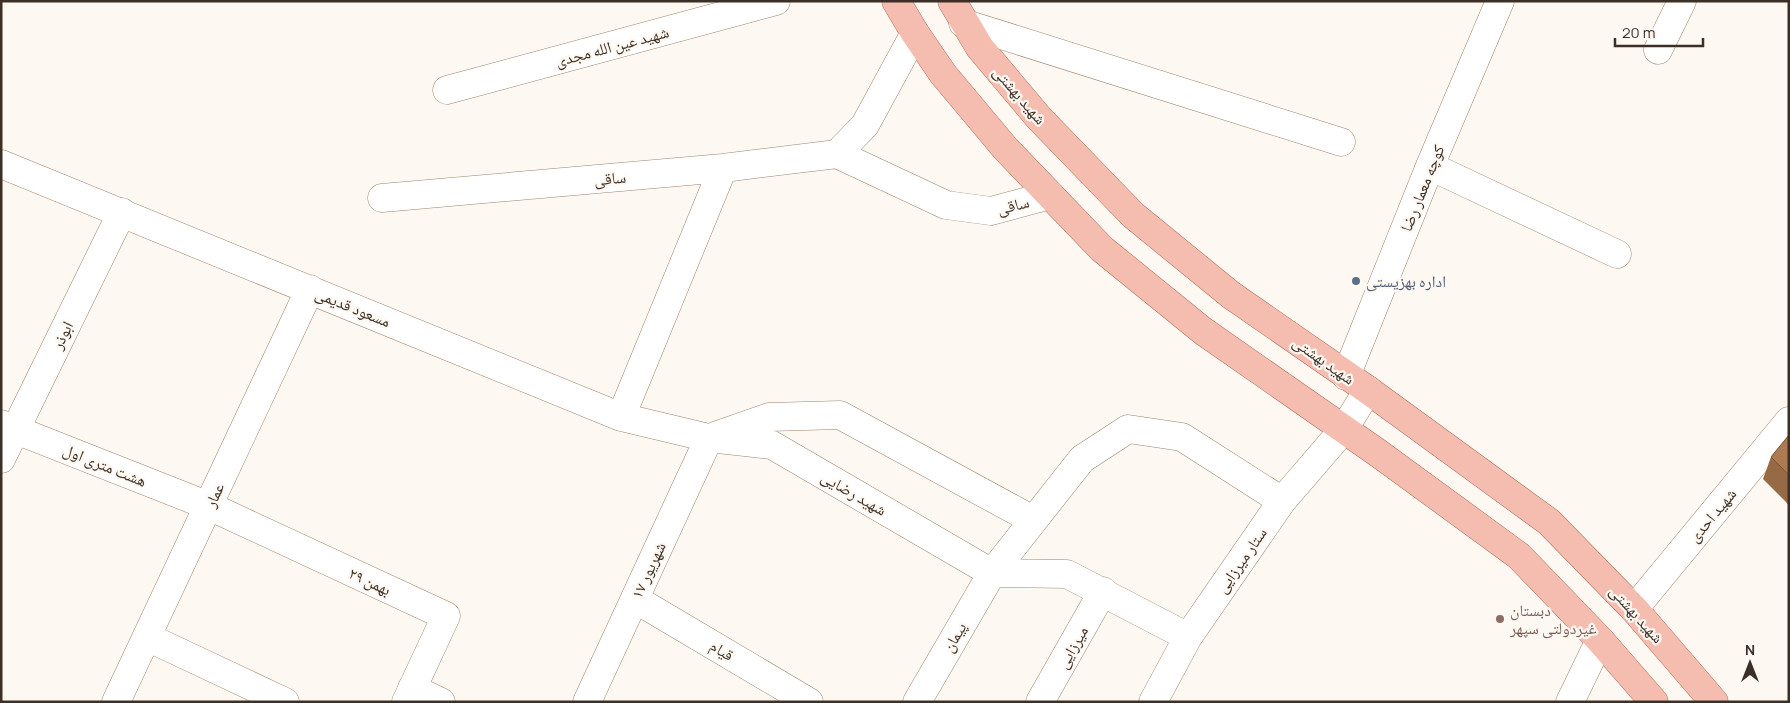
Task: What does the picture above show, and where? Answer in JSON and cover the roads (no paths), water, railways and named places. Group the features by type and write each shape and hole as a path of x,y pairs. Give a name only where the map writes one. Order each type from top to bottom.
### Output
{"main road":[{"path":"896,1 943,74 1005,148 1102,249 1203,331 1344,429 1519,556 1600,640 1654,702"},
{"name":"شهید بهشتی","path":"957,12 980,48 1039,118 1133,215 1231,294 1549,522 1634,609 1714,702"}],"street":[{"name":"شهید عین الله مجدی","path":"448,90 776,1"},
{"name":"کوچه معمار رضا","path":"1344,429 1357,383 1430,166 1500,1"},
{"path":"1658,50 1682,1"},
{"path":"957,12 1341,142"},
{"path":"837,154 865,125 915,33"},
{"name":"ساقی","path":"382,198 723,168 837,154 946,205 992,210 1050,195"},
{"name":"مسعود قدیمی","path":"1,164 621,417 709,438"},
{"path":"1430,166 1617,254"},
{"path":"621,417 723,168"},
{"name":"ابوذر","path":"1,459 8,426 122,212"},
{"name":"عمار","path":"116,702 310,289"},
{"path":"709,438 768,417 840,415 1033,520"},
{"name":"شهید احدی","path":"1634,609 1789,421"},
{"name":"هشت متری اول","path":"8,426 209,506"},
{"name":"پیمان","path":"917,702 992,573 1082,459 1128,429 1182,438 1282,501"},
{"name":"ستار میرزایی","path":"1154,702 1188,637 1282,501 1344,429"},
{"name":"شهید رضایی","path":"709,438 772,445 992,573"},
{"name":"۱۷ شهریور","path":"587,702 709,438"},
{"name":"۲۹ بهمن","path":"209,506 446,616 409,695"},
{"path":"992,573 1067,574 1188,637"},
{"name":"میرزایی","path":"1040,702 1103,592"},
{"name":"قیام","path":"635,599 809,702"},
{"path":"147,637 285,702"},
{"path":"1570,702 1600,640"},
{"path":"409,695 441,702"}],"place":[{"name":"اداره بهزیستی","path":"1356,281"},
{"name":"دبستان غیردولتی سپهر","path":"1500,619"}]}
